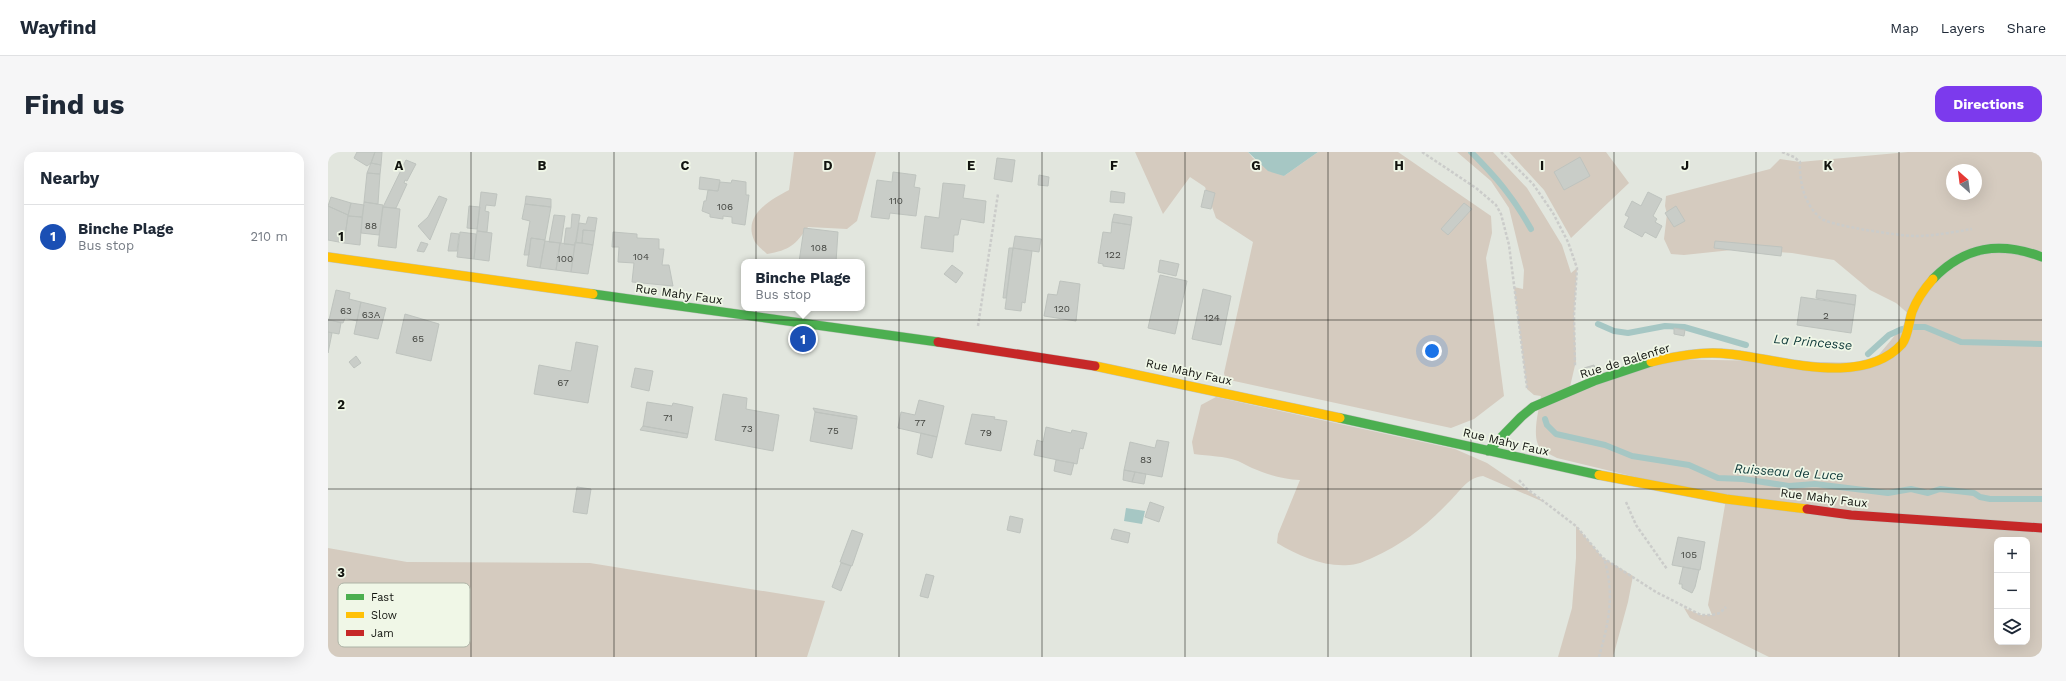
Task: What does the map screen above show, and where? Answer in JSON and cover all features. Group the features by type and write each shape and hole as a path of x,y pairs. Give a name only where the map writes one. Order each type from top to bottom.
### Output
{"street":[{"name":"Rue de Balenfer","path":"1488,451 1527,412 1568,392 1664,359 1706,353 1731,354 1826,368 1852,368 1872,363 1891,354 1899,348 1905,337 1918,298 1929,282 1949,265 1973,253 2003,247 2015,248 2042,257"},
{"name":"Rue Mahy Faux","path":"328,258 975,347 1118,370 1622,480 1726,499 1850,515 2042,528"}],"path":[{"path":"1422,152 1476,188 1496,205 1501,214 1509,245 1527,389 1527,412"},
{"path":"1501,152 1533,184 1553,213 1568,242 1577,268 1574,315 1576,361 1568,392"},
{"path":"1782,152 1794,157 1800,162 1801,183 1812,209 1822,219 1835,225 1914,236 1975,229"},
{"path":"975,347 998,194"},
{"path":"1506,455 1514,475 1526,488 1576,526 1603,558 1656,592 1701,615 1720,613 1726,607"},
{"path":"1622,480 1627,507 1636,525 1667,569"},
{"path":"1599,657 1608,625 1611,600 1608,574 1603,558"}],"shaded area":[{"path":"794,152 876,152 857,221 847,229 808,227 791,246 781,251 767,254 754,240 752,223 760,209 789,190"},
{"path":"1135,152 1248,152 1253,158 1284,176 1318,152 1398,152 1491,216 1492,233 1486,258 1504,396 1474,419 1451,428 1225,379 1224,373 1253,242 1216,218 1205,187 1190,177 1163,214"},
{"path":"1457,152 1493,152 1527,188 1562,245 1571,273 1577,268 1574,315 1576,361 1569,391 1664,359 1872,363 1911,316 1896,303 1870,290 1834,260 1792,253 1741,249 1684,255 1671,254 1664,239 1667,214 1665,206 1666,196 1770,169 1780,159 1800,162 1908,152 2042,152 2042,657 1769,657 1690,618 1684,608 1701,615 1712,615 1708,605 1726,499 1557,458 1542,450 1538,445 1536,439 1536,424 1541,396 1534,395 1527,389 1514,287 1523,289 1524,270 1509,208 1491,181"},
{"path":"1509,152 1606,152 1629,183 1571,238 1544,190"},
{"path":"1216,397 1455,449 1487,463 1546,503 1483,476 1477,477 1464,486 1422,527 1404,541 1383,553 1364,562 1352,565 1330,564 1312,560 1277,543 1278,534 1300,480 1270,475 1233,459 1194,454 1192,442 1201,405"},
{"path":"1576,526 1603,558 1633,576 1628,602 1613,657 1558,657 1572,608 1576,558"},
{"path":"328,548 407,562 590,563 825,601 807,657 328,657"}],"water":[{"path":"1248,152 1318,152 1284,176 1268,171"},
{"path":"1126,508 1145,511 1142,524 1124,521"}],"building":[{"path":"357,152 375,152 371,163 367,166 354,158"},
{"path":"375,152 382,152 381,165 371,163"},
{"path":"1580,157 1590,176 1564,190 1554,172"},
{"path":"997,158 1015,160 1012,182 994,179"},
{"path":"406,160 416,164 407,181 405,180 404,183 407,184 396,208 383,207"},
{"path":"371,163 381,165 380,174 367,173"},
{"path":"893,172 916,175 914,187 920,188 916,216 890,213 889,219 871,217 877,180 892,182"},
{"path":"367,173 380,174 378,204 364,202"},
{"path":"1039,175 1049,177 1048,186 1038,185"},
{"path":"700,177 720,180 718,191 699,189"},
{"path":"732,180 746,182 746,195 749,195 745,225 732,223 732,217 723,216 723,219 710,217 710,214 702,211 708,190 718,191 720,182 731,183"},
{"path":"943,183 965,185 963,198 986,201 984,223 961,219 958,235 954,235 953,252 921,248 925,216 939,218"},
{"path":"1205,190 1215,193 1211,209 1201,207"},
{"path":"1111,191 1125,193 1124,203 1110,202"},
{"path":"481,192 497,194 495,206 486,205 485,211 489,212 487,232 477,231"},
{"path":"1648,192 1662,199 1653,216 1657,219 1655,222 1662,226 1656,238 1645,232 1642,237 1624,227 1629,217 1625,215 1632,201 1641,206"},
{"path":"439,196 447,199 430,240 418,226 428,217"},
{"path":"526,196 551,199 551,207 525,204"},
{"path":"331,197 351,203 348,215 328,206"},
{"path":"364,202 383,205 379,235 361,233"},
{"path":"351,203 364,205 362,217 348,216"},
{"path":"1464,203 1472,209 1448,235 1441,229"},
{"path":"525,204 551,207 545,240 531,238 529,255 524,255 530,221 522,219"},
{"path":"328,206 348,215 344,243 328,240"},
{"path":"469,206 480,207 477,229 467,228"},
{"path":"1676,206 1685,221 1674,227 1665,213"},
{"path":"383,207 400,209 396,248 378,246"},
{"path":"572,214 580,215 575,245 564,244 566,228 571,228"},
{"path":"1114,214 1132,217 1131,225 1112,222"},
{"path":"554,215 565,216 561,243 549,242"},
{"path":"348,216 362,217 360,245 344,243"},
{"path":"588,217 597,218 595,231 583,230 582,243 576,243 579,223 586,224"},
{"path":"1112,222 1131,225 1124,269 1103,266 1103,264 1098,263 1103,232 1111,233"},
{"path":"804,228 838,232 836,259 799,259"},
{"path":"583,230 595,231 593,245 582,243"},
{"path":"477,231 492,233 489,261 474,259"},
{"path":"460,232 476,234 474,259 457,257"},
{"path":"613,232 637,234 637,238 659,239 659,249 664,249 662,265 669,265 673,286 632,282 634,263 618,262 619,247 612,247"},
{"path":"451,233 459,234 457,251 448,251"},
{"path":"1015,236 1041,239 1039,252 1013,248"},
{"path":"531,238 545,240 540,268 527,266"},
{"path":"545,241 560,243 556,270 540,268"},
{"path":"1715,241 1782,247 1781,256 1714,248"},
{"path":"421,242 428,244 424,252 417,251"},
{"path":"575,242 593,245 588,274 571,272"},
{"path":"560,243 575,245 571,272 556,270"},
{"path":"1009,248 1013,248 1006,298 1003,298"},
{"path":"1013,248 1032,251 1025,303 1022,302 1021,311 1005,309"},
{"path":"1160,260 1179,264 1176,276 1158,272"},
{"path":"952,265 963,273 956,283 944,274"},
{"path":"1160,275 1187,281 1175,334 1148,328"},
{"path":"1060,281 1080,284 1076,321 1044,316 1048,294 1057,295"},
{"path":"1203,289 1231,296 1221,345 1192,339"},
{"path":"336,290 350,293 349,299 361,302 357,321 345,318 343,323 329,320"},
{"path":"1817,290 1856,295 1855,305 1816,298"},
{"path":"1801,297 1855,305 1851,333 1797,325"},
{"path":"361,302 386,308 378,339 354,334"},
{"path":"405,314 439,324 431,361 396,353"},
{"path":"328,319 341,323 339,334 328,332"},
{"path":"1674,328 1685,330 1684,336 1674,334"},
{"path":"328,332 332,333 328,353"},
{"path":"576,342 598,346 588,403 534,394 539,365 571,371"},
{"path":"356,356 361,363 354,368 349,362"},
{"path":"1594,365 1597,373 1581,378 1581,374 1584,373 1584,368"},
{"path":"635,368 653,371 649,391 631,387"},
{"path":"723,394 747,398 746,409 779,415 773,451 715,440"},
{"path":"919,400 944,406 937,437 898,428 901,412 915,415"},
{"path":"647,402 672,406 673,403 693,407 688,434 643,426"},
{"path":"813,408 857,416 857,419 815,412"},
{"path":"815,412 857,419 852,449 810,441"},
{"path":"972,414 995,417 994,419 1007,421 1001,451 965,444"},
{"path":"643,426 688,434 687,438 640,430"},
{"path":"1046,427 1071,433 1072,430 1087,433 1083,449 1080,448 1077,464 1034,455 1037,440 1043,442"},
{"path":"921,433 937,437 932,458 917,454"},
{"path":"1157,440 1169,442 1162,477 1124,470 1130,442 1155,448"},
{"path":"1056,460 1074,463 1071,475 1054,471"},
{"path":"1124,470 1135,472 1132,482 1123,480"},
{"path":"1135,472 1146,474 1144,484 1132,482"},
{"path":"577,487 591,489 587,514 573,512"},
{"path":"1150,502 1164,507 1159,522 1145,517"},
{"path":"1010,516 1023,519 1020,533 1007,530"},
{"path":"1114,529 1130,533 1128,543 1111,539"},
{"path":"852,530 863,534 852,566 840,562"},
{"path":"1678,537 1705,542 1700,570 1672,565"},
{"path":"841,563 851,566 841,591 832,587"},
{"path":"1683,567 1699,570 1692,593 1682,588 1682,584 1679,584"},
{"path":"926,574 934,576 928,598 920,596"}],"waterway":[{"name":"La Princesse","path":"1471,152 1504,188 1518,207 1531,229"},
{"name":"La Princesse","path":"1598,324 1614,331 1628,333 1665,326 1684,327 1746,345"},
{"name":"La Princesse","path":"1913,327 1925,327 1961,342 2042,344"},
{"name":"La Princesse","path":"1868,354 1889,335 1902,329"},
{"name":"Ruisseau de Luce","path":"1545,419 1547,425 1556,434 1605,445 1632,456 1689,465 1718,478 1743,479 1789,486 1815,484 1888,493 1911,489 1928,493 1940,489 1974,493 1980,497 1990,499 2042,499"}],"traffic: fast":[{"path":"1933,279 1958,259 1970,253 1984,250 1997,248 2012,249 2042,257"},
{"path":"593,294 938,342"},
{"path":"1488,451 1521,417 1533,407 1594,381 1651,362"},
{"path":"1340,418 1599,475"}],"traffic: slow":[{"path":"328,257 593,294"},
{"path":"1651,362 1690,355 1719,353 1796,365 1820,367 1843,368 1865,365 1885,357 1902,344 1906,337 1914,307 1921,294 1933,279"},
{"path":"1095,366 1340,418"},
{"path":"1599,475 1726,499 1807,509"}],"traffic: jam":[{"path":"938,342 1095,366"},
{"path":"1807,509 1851,515 2042,528"}],"place":[{"name":"Binche Plage","path":"803,339"}]}
